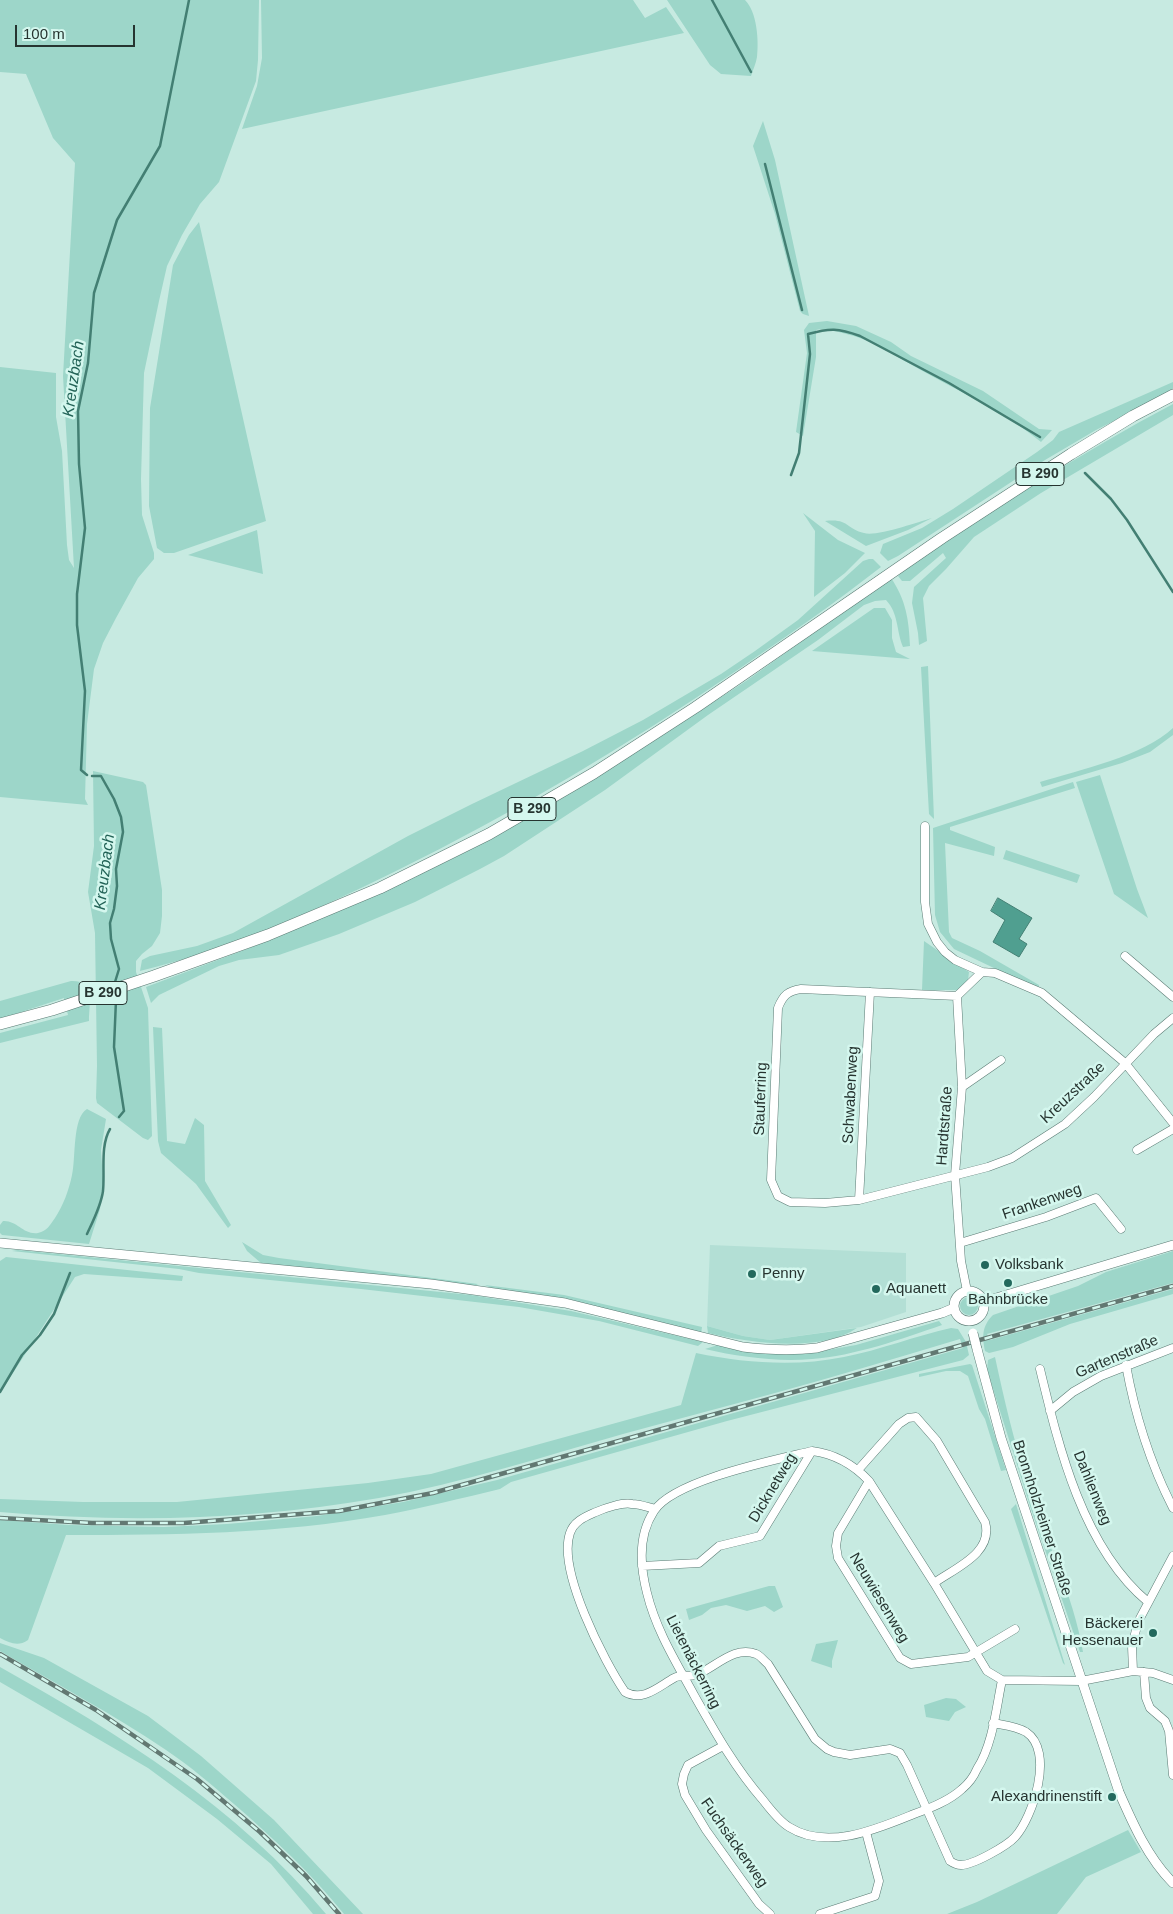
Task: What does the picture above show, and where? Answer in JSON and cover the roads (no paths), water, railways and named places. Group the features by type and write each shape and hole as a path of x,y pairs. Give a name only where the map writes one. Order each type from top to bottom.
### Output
{"main road":[{"name":"B 290","path":"0,1024 52,1010 268,935 380,888 489,834 602,768 696,707 912,558 1071,454 1133,416 1173,396"}],"street":[{"path":"924,826 925,902 928,924 944,952 955,960 982,972 995,972 1042,993 1126,1063 1173,1123"},
{"path":"1124,956 1173,997"},
{"path":"957,996 982,972"},
{"name":"Stauferring","path":"955,1175 859,1200 825,1203 790,1202 778,1196 771,1180 778,1008 783,996 791,990 801,988 957,996"},
{"name":"Schwabenweg","path":"859,1200 870,992"},
{"name":"Hardtstraße","path":"957,996 962,1087 955,1175 961,1261 966,1291"},
{"name":"Kreuzstraße","path":"955,1175 988,1167 1012,1158 1064,1124 1094,1097 1154,1034 1173,1018"},
{"path":"962,1087 1001,1060"},
{"path":"1137,1150 1173,1129"},
{"name":"Frankenweg","path":"960,1243 1046,1218 1096,1198 1121,1229"},
{"path":"0,1243 430,1284 565,1303 743,1348 786,1350 817,1348 954,1308"},
{"path":"983,1302 1173,1245"},
{"path":"966,1291 978,1294 983,1302 984,1306 980,1315 971,1320 959,1317 954,1308 955,1300 966,1291"},
{"name":"Bronnholzheimer Straße","path":"971,1320 1001,1438 1119,1792 1134,1825 1156,1864 1173,1884"},
{"name":"Gartenstraße","path":"1050,1411 1073,1392 1101,1376 1173,1348"},
{"path":"1126,1366 1142,1433 1173,1508"},
{"name":"Dahlienweg","path":"1040,1369 1050,1411 1068,1468 1087,1518 1110,1561 1136,1592 1148,1602"},
{"path":"858,1470 899,1424 908,1418 916,1417 937,1441 987,1529 986,1539 981,1549 974,1556 934,1583"},
{"path":"812,1450 839,1458 858,1470 869,1481 987,1671 1002,1680 1081,1680 1133,1671 1173,1680"},
{"name":"Lietenäckerring","path":"812,1450 698,1482 679,1490 655,1509 644,1534 642,1566 655,1619 667,1648 723,1746 745,1780 788,1827 813,1836 848,1836 866,1832 927,1810 944,1802 963,1789 978,1768 987,1747 1002,1680"},
{"name":"Dicknetweg","path":"642,1566 699,1563 719,1546 760,1536 812,1450"},
{"name":"Neuwiesenweg","path":"869,1481 838,1533 836,1546 838,1558 900,1658 911,1664 968,1657 1015,1630"},
{"path":"655,1509 631,1503 600,1510 576,1523 570,1534 571,1570 577,1594 595,1639 625,1692 632,1696 642,1695 662,1687 676,1677 696,1675 743,1652 757,1654 768,1664 815,1739 827,1749 850,1755 890,1749 900,1753 950,1861 960,1866 977,1861 1014,1838 1023,1826 1036,1790 1041,1758 1034,1740 1026,1732 993,1723"},
{"path":"1133,1671 1132,1646 1138,1622 1173,1556"},
{"path":"1144,1672 1146,1698 1150,1708 1165,1721 1169,1731 1173,1775"},
{"name":"Fuchsäckerweg","path":"723,1746 688,1765 682,1784 685,1795 706,1830 759,1904 770,1914"},
{"path":"820,1914 875,1896 879,1881 866,1832"}],"waterway":[{"name":"Kreuzbach","path":"87,775 81,770 85,691 77,625 77,594 85,528 79,464 78,411 88,363 94,293 117,220 160,146 189,0"},
{"path":"712,0 751,72"},
{"path":"765,164 802,310"},
{"path":"791,475 799,453 810,354 808,334 822,331 840,330 860,336 949,383 1040,437"},
{"path":"1085,473 1111,499 1127,520 1173,592"},
{"name":"Kreuzbach","path":"92,776 101,776 114,799 121,817 123,832 116,869 117,886 114,909 110,923 111,939 119,969 115,982"},
{"name":"Kreuzbach","path":"116,1000 114,1047 124,1111 119,1117"},
{"name":"Kreuzbach","path":"87,1234 102,1197 104,1151 110,1129"},
{"name":"Kreuzbach","path":"0,1392 22,1355 40,1335 54,1314 70,1273"}],"railway":[{"path":"0,1518 92,1523 184,1523 339,1511 433,1493 1173,1286"},
{"path":"0,1654 96,1710 197,1779 260,1832 306,1876 339,1914"}],"place":[{"name":"Volksbank","path":"985,1265"},
{"name":"Penny","path":"752,1274"},
{"name":"Bahnbrücke","path":"1008,1283"},
{"name":"Aquanett","path":"876,1289"},
{"name":"Bäckerei Hessenauer","path":"1153,1633"},
{"name":"Alexandrinenstift","path":"1112,1797"}]}
